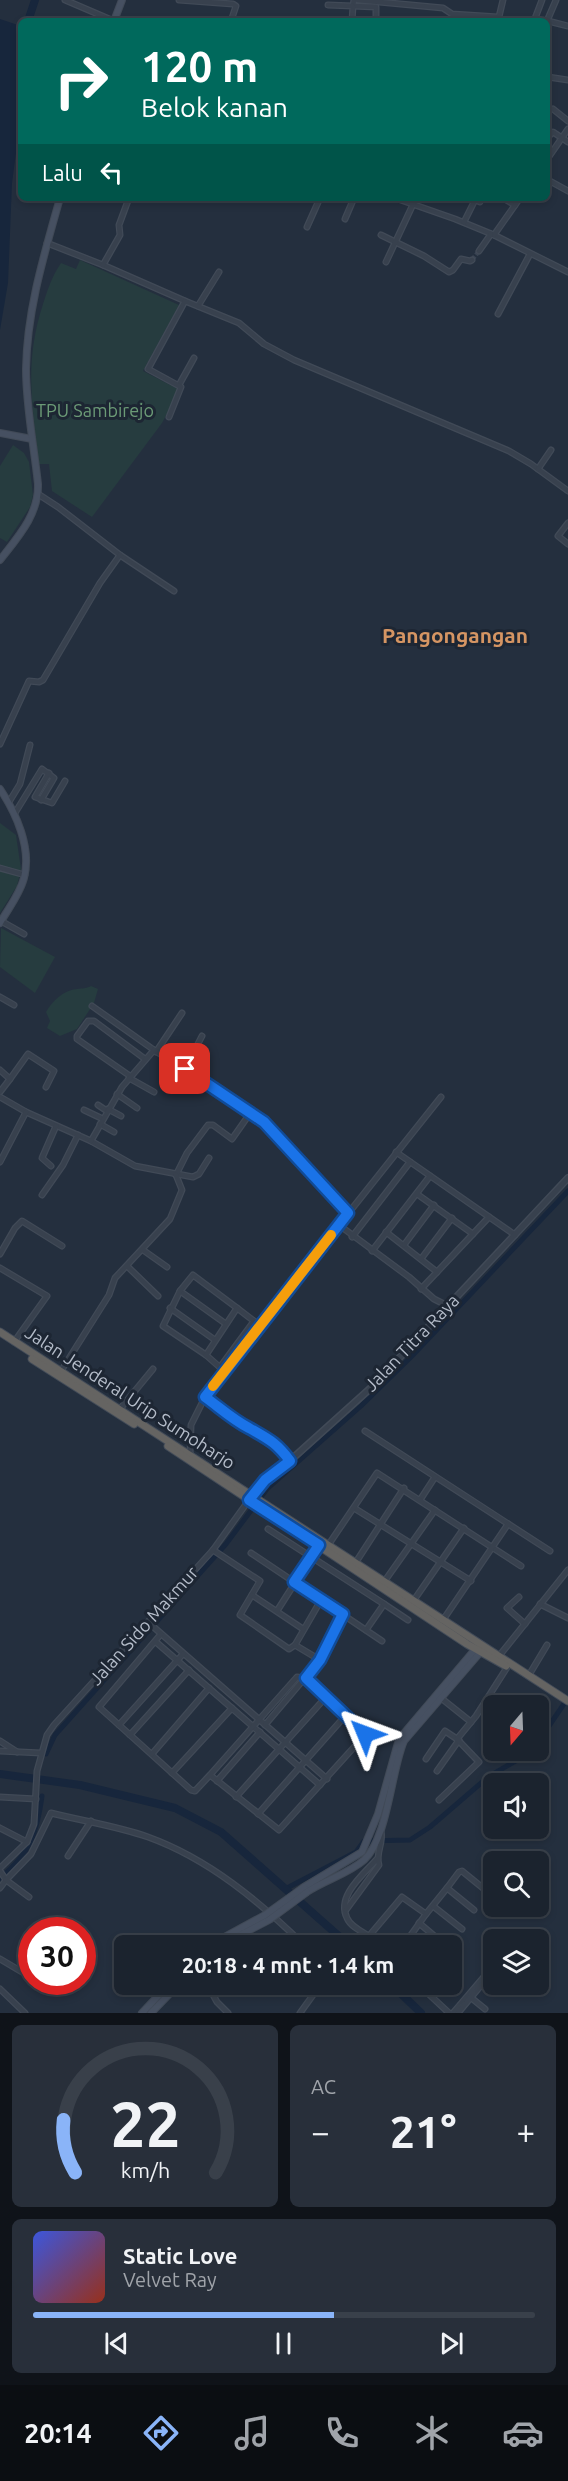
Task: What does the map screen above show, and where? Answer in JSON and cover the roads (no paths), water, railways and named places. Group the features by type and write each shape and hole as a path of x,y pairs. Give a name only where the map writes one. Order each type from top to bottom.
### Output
{"highway":[{"name":"Jalan Jenderal Urip Sumoharjo","path":"0,1332 190,1455 253,1499"},
{"name":"Jalan Jenderal Urip Sumoharjo","path":"0,1337 323,1543 480,1648"},
{"name":"Jalan Jenderal Urip Sumoharjo","path":"323,1543 414,1600 480,1648"},
{"path":"480,1648 499,1656 564,1702"},
{"path":"480,1648 564,1702"}],"main road":[{"path":"115,18 122,0"},
{"path":"0,560 30,519 38,494 26,368 33,300 46,243 59,201"},
{"path":"0,433 32,440"},
{"path":"0,789 15,813 23,841 25,875 1,922"},
{"path":"391,1777 404,1741 480,1648"},
{"path":"237,1935 306,1889 356,1865 378,1832 399,1739 480,1648"},
{"path":"230,1935 267,1917"},
{"path":"142,2013 159,1995"},
{"path":"151,2013 168,1995"}],"street":[{"path":"65,0 107,18"},
{"path":"179,0 233,4 236,6 232,18"},
{"path":"498,18 503,0"},
{"path":"535,18 542,0"},
{"path":"548,18 556,0"},
{"path":"328,5 355,2 443,8 452,14 489,18"},
{"path":"352,18 355,2"},
{"path":"355,2 376,7 376,18"},
{"path":"550,22 568,26"},
{"path":"550,77 568,80"},
{"path":"554,109 568,121"},
{"path":"550,155 568,129"},
{"path":"550,135 553,132 568,142"},
{"path":"550,181 568,191"},
{"path":"103,265 120,235 119,225 128,201"},
{"path":"307,226 319,201"},
{"path":"345,219 353,201"},
{"path":"404,201 493,234 567,270"},
{"path":"386,262 414,201"},
{"path":"464,222 474,201"},
{"path":"508,201 515,205"},
{"path":"479,251 518,201"},
{"path":"381,235 449,272 461,259 472,260"},
{"path":"46,243 103,265 185,302 239,322 264,344 294,360 509,451 568,491"},
{"path":"498,314 530,254"},
{"path":"198,306 219,272"},
{"path":"178,385 148,369 185,302"},
{"path":"169,417 180,393 178,385 194,358"},
{"path":"538,469 550,450"},
{"path":"38,494 120,555 174,591"},
{"path":"568,523 558,536 568,544"},
{"path":"0,744 29,681 43,680 100,583 120,555"},
{"path":"9,802 20,784 30,745"},
{"path":"15,813 42,769 54,778 41,800"},
{"path":"35,797 48,773"},
{"path":"34,780 48,789"},
{"path":"27,792 52,803 65,781"},
{"path":"0,868 25,875"},
{"path":"1,922 24,934"},
{"path":"0,997 14,1005"},
{"path":"92,1006 155,1051 251,1112 281,1138 348,1213"},
{"path":"91,1141 129,1077 155,1051 182,1013"},
{"path":"145,1059 94,1021 88,1021 77,1036 77,1039 129,1077 154,1092"},
{"path":"185,1069 202,1036"},
{"path":"0,1092 28,1054 54,1071 46,1087"},
{"path":"0,1070 10,1079"},
{"path":"117,1094 137,1108"},
{"path":"0,1097 26,1112 91,1141 135,1166 177,1175 197,1176 208,1158"},
{"path":"190,1455 191,1425 222,1369 441,1097"},
{"path":"98,1106 121,1116"},
{"path":"84,1110 114,1132"},
{"path":"0,1162 26,1112"},
{"path":"61,1371 109,1295 115,1278 170,1219 180,1198 182,1187 177,1175 188,1153 208,1125 213,1125 232,1138 251,1112"},
{"path":"51,1166 42,1158 56,1126"},
{"path":"42,1195 63,1165 78,1135"},
{"path":"396,1152 514,1235"},
{"path":"352,1237 410,1162"},
{"path":"372,1251 430,1176"},
{"name":"Jalan Titra Raya","path":"253,1499 273,1473 290,1461 373,1386 568,1178"},
{"path":"417,1194 473,1234"},
{"path":"404,1245 434,1205"},
{"path":"422,1289 489,1217"},
{"path":"421,1259 452,1218"},
{"path":"0,1254 15,1228 22,1221 62,1246"},
{"path":"339,1225 352,1237 448,1306"},
{"path":"386,1232 437,1272"},
{"path":"143,1250 167,1267"},
{"path":"127,1266 158,1296"},
{"path":"0,1268 47,1296 14,1342"},
{"path":"222,1369 206,1355 163,1326 180,1291 193,1275 257,1323"},
{"path":"180,1291 226,1324"},
{"path":"170,1308 215,1340"},
{"path":"206,1355 237,1308"},
{"path":"120,1409 153,1369"},
{"path":"205,1397 249,1428 268,1437 279,1446 290,1461"},
{"path":"365,1431 550,1551"},
{"path":"277,1611 312,1557 354,1508 377,1473 404,1488 521,1566"},
{"path":"420,1500 435,1477"},
{"path":"356,1562 404,1488"},
{"name":"Jalan Sido Makmur","path":"27,1842 34,1824 37,1771 47,1735 61,1716 217,1552 253,1499"},
{"path":"354,1508 471,1581"},
{"path":"384,1582 435,1510"},
{"path":"443,1620 508,1524"},
{"path":"414,1600 442,1563 464,1528"},
{"path":"268,1529 408,1620"},
{"path":"217,1552 260,1581 241,1613 241,1617 289,1649 295,1645 321,1600"},
{"path":"250,1553 382,1641"},
{"path":"499,1656 568,1570"},
{"path":"252,1595 303,1629"},
{"path":"519,1596 507,1608 525,1624"},
{"path":"366,1630 384,1604"},
{"path":"540,1604 568,1618"},
{"path":"265,1725 320,1660 343,1614"},
{"path":"149,1623 327,1779"},
{"path":"160,1633 156,1642 99,1707 193,1791 297,1677 306,1678 365,1735 281,1829 276,1829 210,1775"},
{"path":"156,1642 320,1785"},
{"path":"295,1645 320,1660"},
{"path":"528,1675 547,1645"},
{"path":"119,1725 183,1654"},
{"path":"437,1771 508,1666"},
{"path":"130,1735 189,1670"},
{"path":"152,1754 209,1688"},
{"path":"236,1797 326,1697"},
{"path":"441,1698 471,1722"},
{"path":"172,1773 232,1708"},
{"path":"258,1814 346,1715"},
{"path":"426,1759 445,1731 458,1740 479,1762 439,1800"},
{"path":"217,1781 260,1732"},
{"path":"0,1741 17,1752"},
{"path":"0,1751 41,1753"},
{"path":"26,1752 40,1760"},
{"path":"0,1797 36,1799"},
{"path":"0,1888 5,1879 31,1854 51,1813 91,1821 151,1838 218,1873 260,1904 293,1935"},
{"path":"68,1857 91,1821"},
{"path":"0,1828 27,1842 0,1870 5,1879 29,1897"},
{"path":"368,1935 347,1918 344,1902 348,1893 377,1859 380,1844 378,1832"},
{"path":"346,1910 379,1865 377,1859"},
{"path":"411,1935 459,1872 462,1871 483,1888"},
{"path":"358,1881 364,1885"},
{"path":"447,1888 474,1910"},
{"path":"370,1935 399,1898 405,1897 426,1914"},
{"path":"433,1906 462,1929"},
{"path":"419,1923 433,1935"},
{"path":"0,1959 18,1970"},
{"path":"470,1996 483,1979"},
{"path":"432,1995 455,2013 483,1983"},
{"path":"0,1989 24,2013"},
{"path":"212,1995 216,2002 228,2013"},
{"path":"300,2013 313,1995"},
{"path":"470,1996 485,2009"}],"water":[{"path":"0,19 18,25 18,138 12,183 8,283 0,330"}],"waterway":[{"path":"29,18 35,0"},
{"path":"46,1754 55,1735 226,1544 267,1489 361,1406 412,1356 568,1191"},
{"path":"549,1726 568,1698"},
{"path":"287,1888 356,1852 364,1841 410,1840 430,1827 488,1777 516,1761"},
{"path":"0,1774 80,1785 175,1808 221,1832 338,1935"},
{"path":"0,1878 19,1860 30,1842 38,1821 42,1796"},
{"path":"402,1995 421,2013"}],"tunnel":[{"path":"472,260 479,251"}],"district":[{"name":"Pangongangan","path":"455,636"}],"park label":[{"name":"TPU Sambirejo","path":"95,411"}]}
